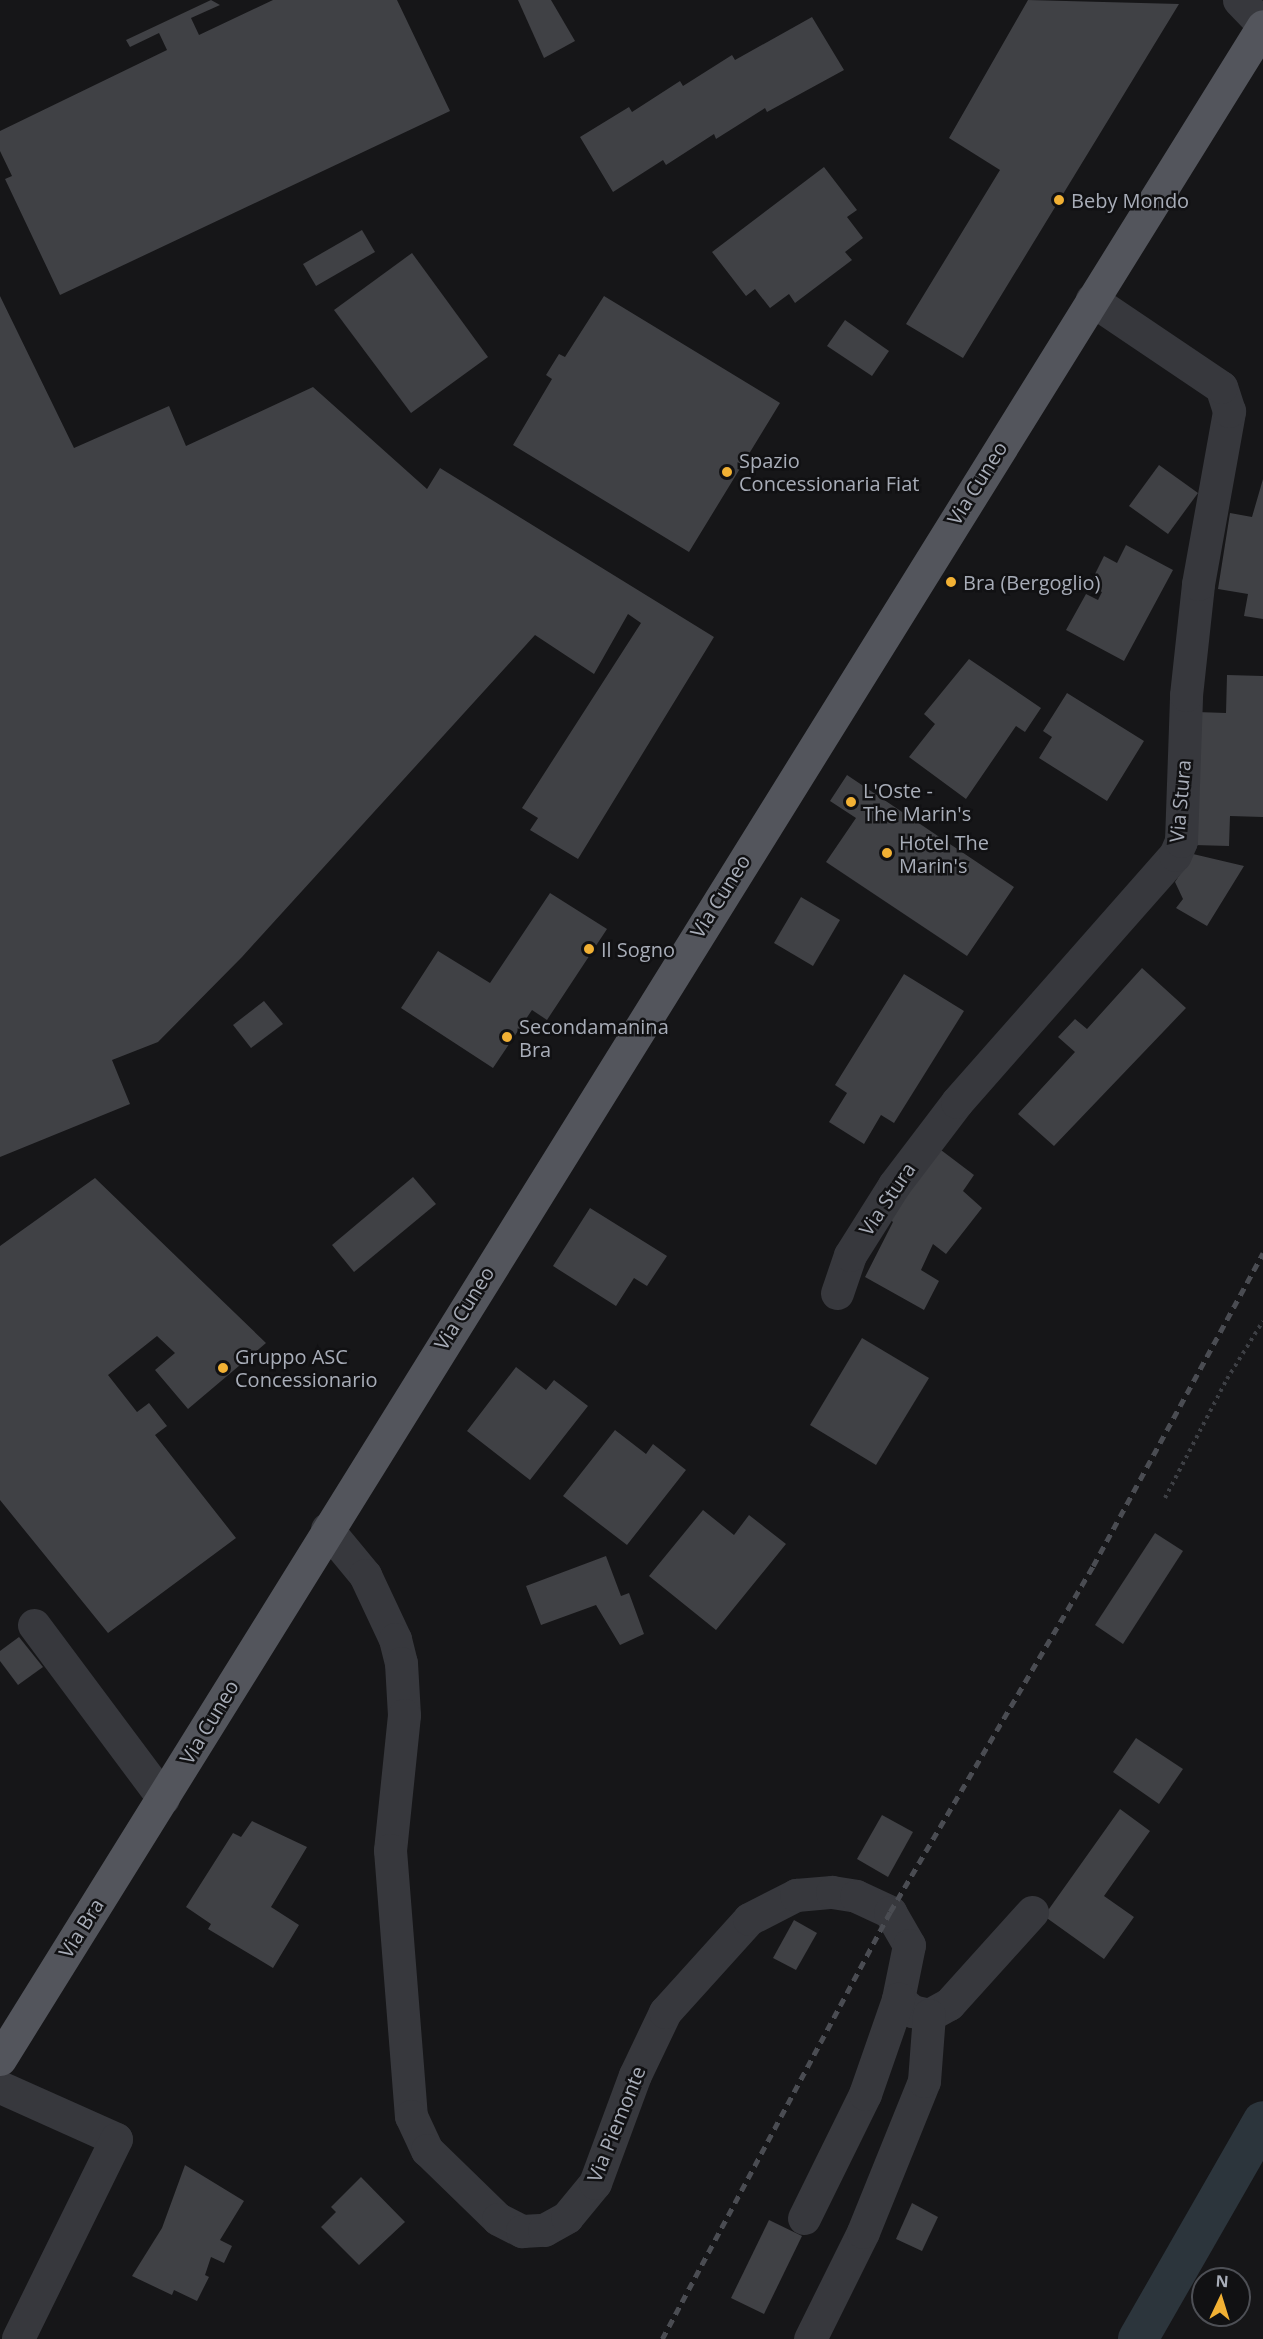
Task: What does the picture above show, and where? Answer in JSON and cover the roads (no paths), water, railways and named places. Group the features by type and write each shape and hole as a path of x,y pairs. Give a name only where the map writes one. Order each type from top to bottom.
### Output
{"main road":[{"name":"Via Cuneo","path":"163,1798 327,1529 1263,25"},
{"name":"Via Bra","path":"0,2059 163,1798"}],"street":[{"path":"1239,0 1263,25"},
{"name":"Via Stura","path":"837,1293 850,1256 894,1185 957,1102 1175,855 1181,840 1186,695 1198,584 1230,411 1221,387 1092,300"},
{"name":"Via Piemonte","path":"327,1529 365,1575 395,1639 401,1663 404,1715 390,1850 411,2116 427,2150 498,2219 522,2231 544,2230 567,2217 595,2183 634,2074 665,2012 749,1919 796,1895 832,1892 856,1896 890,1912 909,1945 898,1999 865,2094 804,2218"},
{"path":"34,1625 163,1798"},
{"path":"898,1999 912,2011 929,2014 949,2004 1032,1911"},
{"path":"810,2339 863,2232 924,2081 929,2014"},
{"path":"0,2087 116,2139 18,2338"}],"waterway":[{"path":"1138,2339 1263,2121"}],"railway":[{"path":"662,2339 890,1912 1093,1566 1263,1253"}],"place":[{"name":"Beby Mondo","path":"1059,200"},
{"name":"Spazio Concessionaria Fiat","path":"727,472"},
{"name":"Bra (Bergoglio)","path":"951,582"},
{"name":"L'Oste - The Marin's","path":"851,802"},
{"name":"Hotel The Marin's","path":"887,853"},
{"name":"Il Sogno","path":"589,949"},
{"name":"Secondamanina Bra","path":"507,1037"},
{"name":"Gruppo ASC Concessionario","path":"223,1368"}]}
